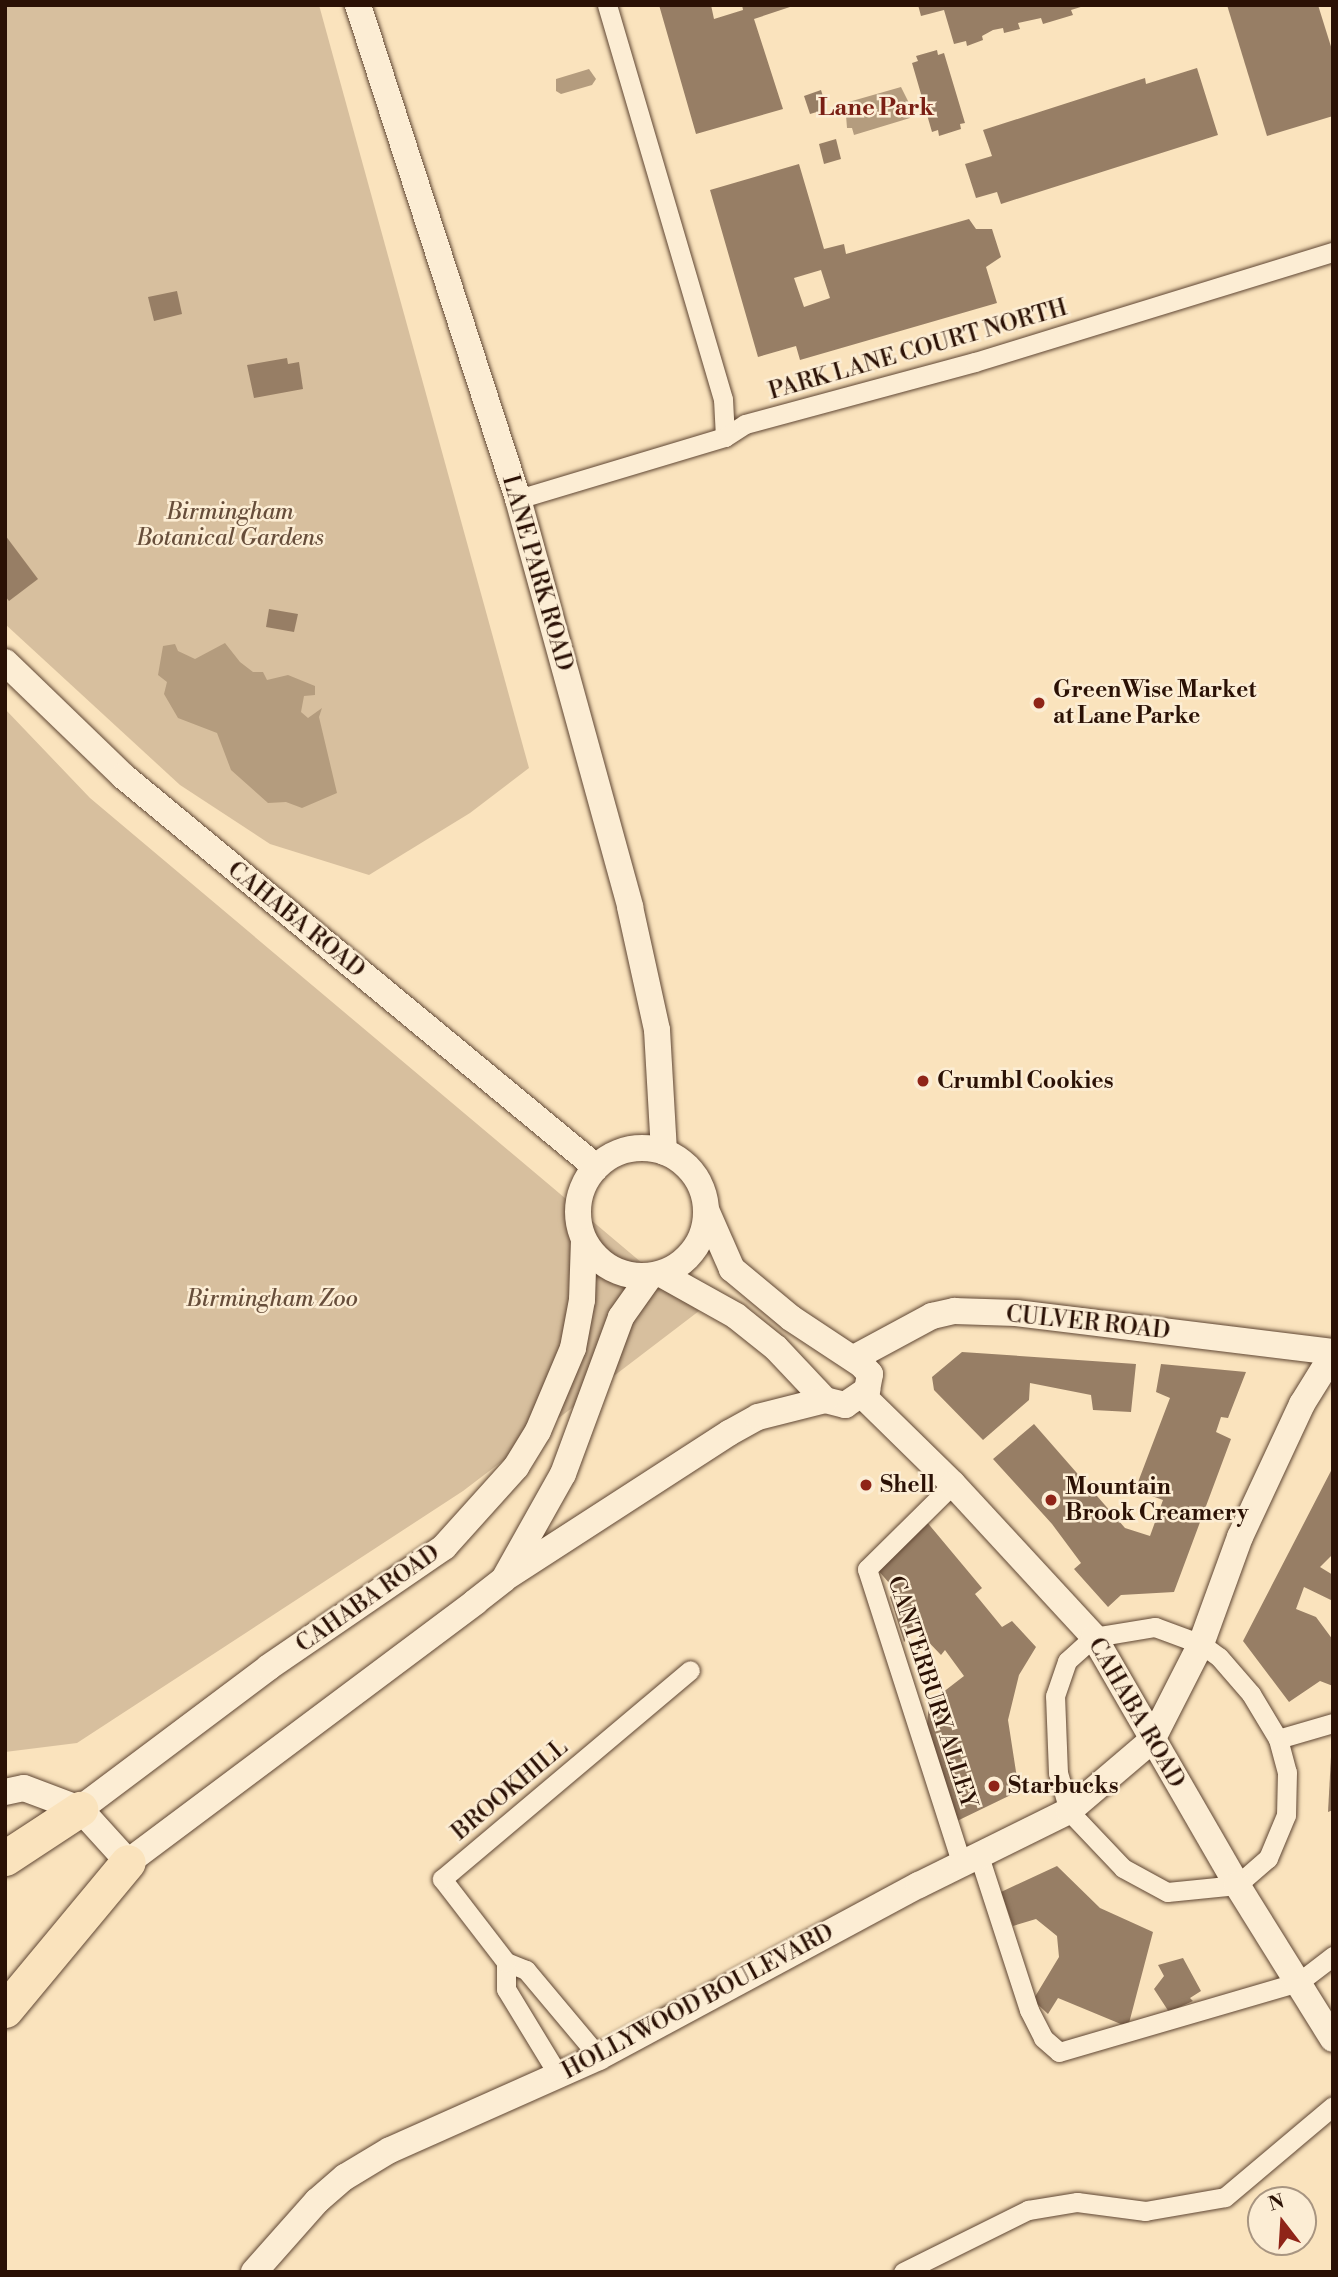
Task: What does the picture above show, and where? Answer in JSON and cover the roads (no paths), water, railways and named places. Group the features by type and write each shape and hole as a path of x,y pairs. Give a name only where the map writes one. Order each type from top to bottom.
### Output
{"highway":[{"path":"5,1858 80,1809"},
{"path":"5,1974 128,1862"},
{"path":"5,2010 128,1862"}],"street":[{"name":"LANE PARK ROAD","path":"358,5 518,499 629,906 657,1030 664,1152"},
{"path":"607,5 723,399 724,437"},
{"name":"PARK LANE COURT NORTH","path":"518,499 724,437 745,424 988,358 1333,252"},
{"name":"CAHABA ROAD","path":"5,662 123,776 596,1167 579,1198 584,1241 582,1300 573,1348 538,1431 516,1467 444,1547 270,1667 80,1809"},
{"path":"504,1579 569,1462 621,1317 656,1275 690,1255 702,1234 706,1212 705,1196 690,1170 664,1152 634,1149 596,1167"},
{"path":"5,1792 24,1788 80,1809 128,1862 504,1579 729,1433 758,1418 825,1400 845,1405 862,1395 871,1382 870,1374 854,1358 790,1318 732,1269 706,1212"},
{"path":"584,1241 606,1266 635,1276 656,1275 736,1316 776,1348 825,1400"},
{"name":"CULVER ROAD","path":"854,1358 932,1316 954,1311 1016,1313 1333,1353"},
{"path":"1152,1740 1201,1644 1240,1537 1302,1404 1333,1353"},
{"name":"CAHABA ROAD","path":"862,1395 953,1484 1094,1637 1237,1885 1333,2039"},
{"name":"CANTERBURY ALLEY","path":"953,1484 867,1569 971,1861 1029,2010 1044,2038 1059,2052 1299,1982 1333,1956"},
{"path":"1155,1627 1201,1644 1219,1657 1251,1694 1278,1739 1287,1772 1286,1815 1268,1858 1237,1885 1167,1892 1123,1868 1069,1811 1058,1773 1055,1696 1067,1661 1094,1637 1155,1627"},
{"name":"BROOKHILL","path":"599,2057 526,1970 506,1962 442,1879 690,1670"},
{"path":"1278,1739 1333,1723"},
{"name":"HOLLYWOOD BOULEVARD","path":"254,2272 317,2201 345,2177 390,2150 599,2057 1069,1811 1152,1740"},
{"path":"506,1962 506,1989 559,2076"},
{"path":"903,2272 1028,2210 1077,2202 1145,2211 1225,2197 1333,2106"}],"place":[{"name":"GreenWise Market at Lane Parke","path":"1039,703"},
{"name":"Crumbl Cookies","path":"923,1081"},
{"name":"Shell","path":"866,1485"},
{"name":"Mountain Brook Creamery","path":"1051,1500"},
{"name":"Starbucks","path":"994,1786"}],"district":[{"name":"Lane Park","path":"876,109"}],"park label":[{"name":"Birmingham Botanical Gardens","path":"230,525"},
{"name":"Birmingham Zoo","path":"272,1299"}]}
